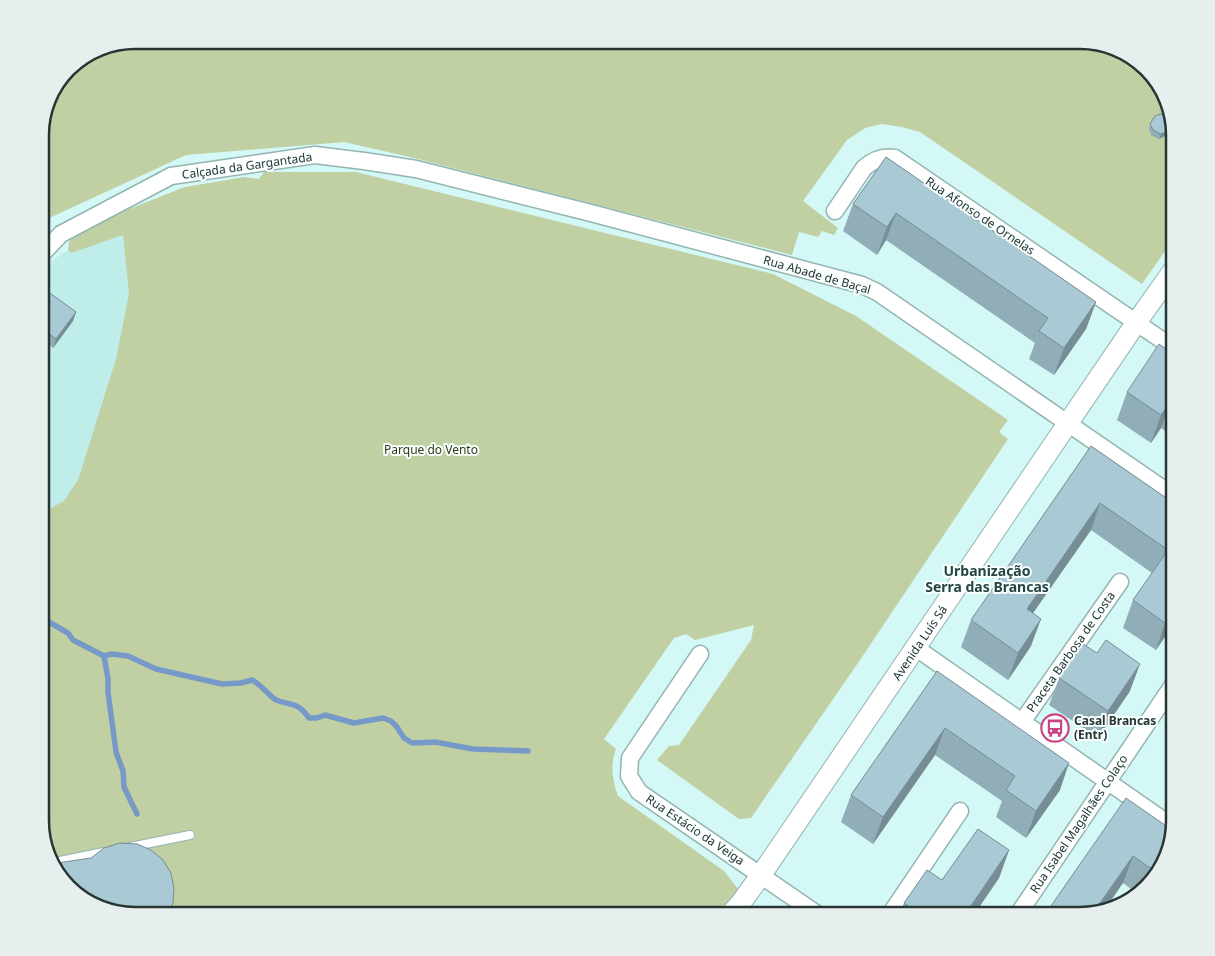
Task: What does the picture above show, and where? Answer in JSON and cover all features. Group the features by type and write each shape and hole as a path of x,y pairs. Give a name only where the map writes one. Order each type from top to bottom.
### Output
{"street":[{"name":"Calçada da Gargantada","path":"49,247 61,234 171,176 315,155 416,170 591,213"},
{"name":"Rua Afonso de Ornelas","path":"834,211 864,168 871,162 887,157 895,158 1136,323"},
{"name":"Rua Abade de Baçal","path":"591,213 862,285 877,292 1166,491"},
{"name":"Avenida Luís Sá","path":"737,907 761,875 1166,281"},
{"path":"1136,323 1166,343"},
{"name":"Praceta Barbosa de Costa","path":"1022,722 1120,582"},
{"path":"916,648 1166,821"},
{"name":"Rua Estácio da Veiga","path":"700,654 630,758 629,776 639,792 807,907"},
{"name":"Rua Isabel Magalhães Colaço","path":"1023,907 1166,695"},
{"path":"895,907 960,811"}],"lane":[{"path":"124,848 190,835"},
{"path":"59,861 115,850"}],"shaded area":[{"path":"185,187 206,280 49,535 49,262 68,250 69,242 74,237 124,211"}],"green space":[{"path":"123,49 1092,49 1108,53 1133,66 1152,87 1163,112 1166,123 1166,250 1142,284 920,132 882,124 865,128 847,140 803,201 838,228 834,235 822,231 818,237 799,232 792,255 418,159 344,142 186,155 49,218 49,129 52,112 58,97 66,82 78,70 92,60 107,53"},
{"name":"Parque do Vento","path":"264,172 356,172 773,274 856,316 1008,420 999,432 1008,439 860,660 751,818 739,819 657,760 669,746 679,745 751,640 754,625 695,640 686,634 674,638 604,739 616,749 613,772 618,796 724,871 752,907 118,906 107,903 82,890 60,864 52,844 49,827 49,509 64,501 78,480 116,359 129,294 123,235 71,253 68,250 69,242 74,237 124,211 185,187 244,177 259,179"}],"building":[{"path":"1161,114 1164,115 1166,132 1161,134 1153,130 1150,124 1155,116"},
{"path":"886,157 1096,302 1064,348 1039,331 1048,318 896,213 887,227 853,204"},
{"path":"49,292 76,312 56,339 49,334"},
{"path":"1159,344 1166,349 1166,408 1161,415 1127,392"},
{"path":"1091,446 1166,498 1166,549 1100,503 1027,609 1041,619 1018,653 971,620"},
{"path":"1166,553 1166,622 1165,623 1133,600"},
{"path":"1106,640 1140,664 1108,711 1059,678 1083,644 1097,653"},
{"path":"937,671 1069,763 1036,811 1006,790 1015,776 945,728 883,817 851,795"},
{"path":"1126,798 1166,826 1162,849 1152,869 1133,856 1098,905 1092,907 1050,907"},
{"path":"978,829 1009,850 970,907 910,907 904,903 927,870 942,880"},
{"path":"120,843 137,844 151,850 163,860 171,873 174,888 171,907 118,906 107,903 82,890 70,878 59,863 91,858 104,848"}],"waterway":[{"path":"49,622 68,633 73,640 104,656 112,654 128,656 156,669 222,684 241,683 252,680 276,700 297,706 309,718 325,715 354,723 383,718 391,721 404,738 412,743 435,742 473,749 528,751"},
{"path":"104,656 116,752 123,771 124,787 137,814"}],"place":[{"name":"Casal Brancas (Entr)","path":"1055,728"}],"district":[{"name":"Urbanização Serra das Brancas","path":"987,580"}]}
